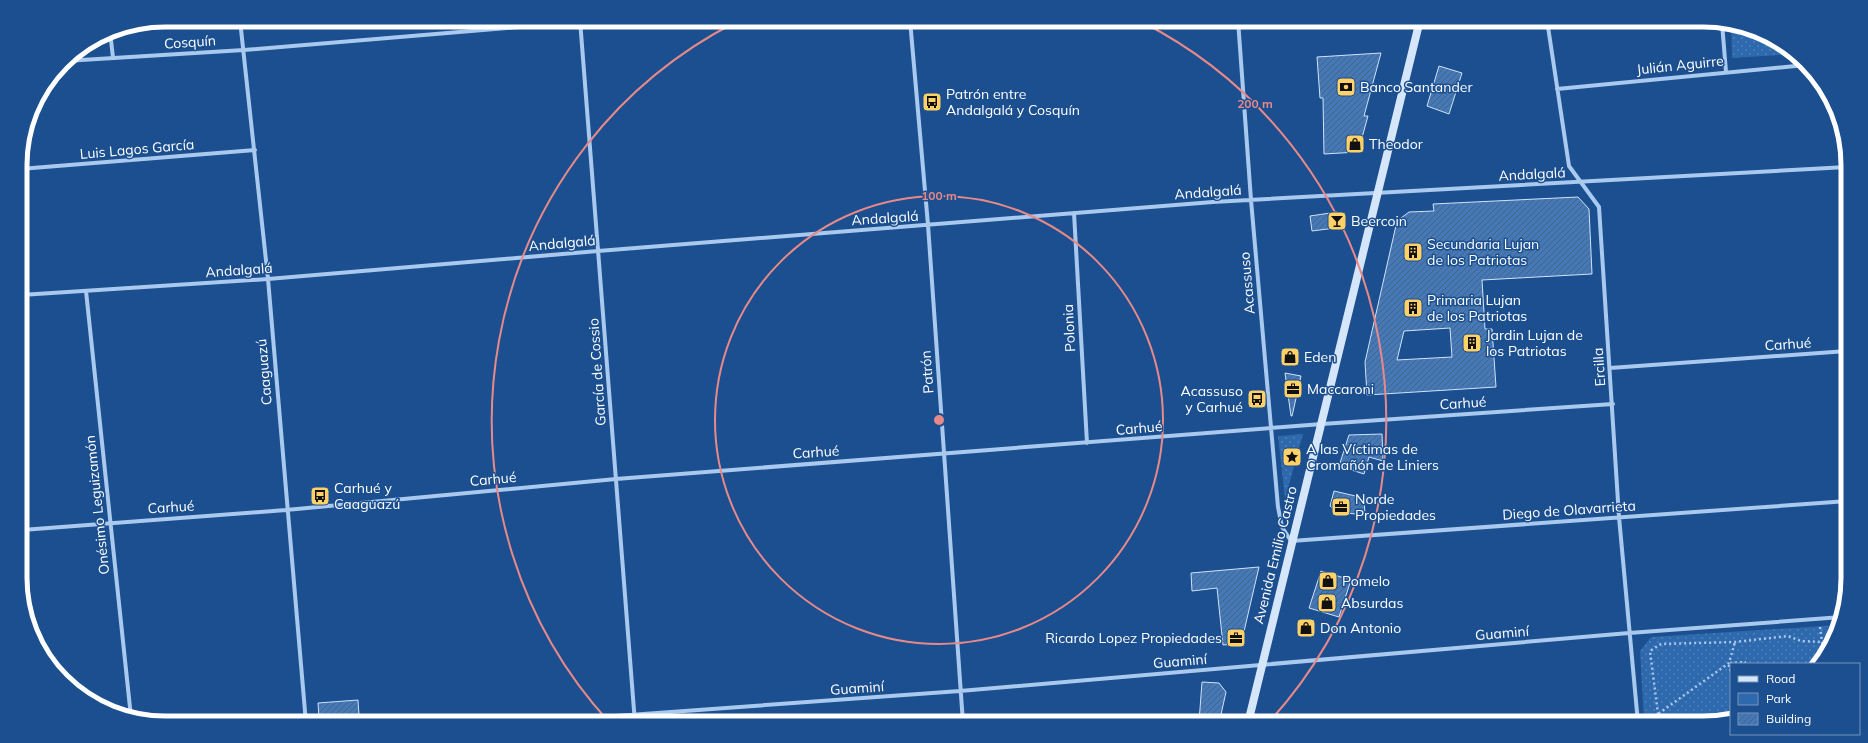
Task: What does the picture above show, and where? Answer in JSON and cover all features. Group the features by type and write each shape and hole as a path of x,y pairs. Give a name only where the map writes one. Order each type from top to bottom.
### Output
{"main road":[{"name":"Avenida Emilio Castro","path":"1250,716 1291,541 1322,424 1418,27"}],"street":[{"name":"Caaguazú","path":"241,27 268,279 286,510 305,716"},
{"name":"Cosquín","path":"75,60 244,50 510,27"},
{"name":"García de Cossio","path":"580,27 635,715"},
{"name":"Patrón","path":"911,27 928,225 962,716"},
{"name":"Acassuso","path":"1239,27 1251,200 1278,507 1282,527 1291,541"},
{"name":"Ercilla","path":"1548,27 1569,166 1599,207 1613,404 1619,517 1637,716"},
{"path":"1722,28 1726,72"},
{"path":"111,38 113,58"},
{"name":"Julián Aguirre","path":"1557,89 1799,66"},
{"name":"Luis Lagos García","path":"27,168 255,150"},
{"name":"Andalgalá","path":"27,296 268,279 1074,212 1251,200 1582,183 1841,167"},
{"name":"Polonia","path":"1074,212 1087,443"},
{"name":"Onésimo Leguizamón","path":"86,291 109,523 130,711"},
{"name":"Carhué","path":"1610,368 1841,351"},
{"name":"Carhué","path":"27,530 286,510 616,479 943,453 1322,424 1613,404"},
{"name":"Diego de Olavarrieta","path":"1291,541 1841,501"},
{"name":"Guaminí","path":"620,716 960,691 1629,633 1835,617"}],"path":[{"path":"1821,618 1823,645"},
{"path":"1745,663 1728,663 1658,714 1650,651 1661,644 1735,642 1788,636 1801,641 1826,641"},
{"path":"1730,670 1728,663 1735,642"}],"green space":[{"path":"1731,30 1747,34 1764,41 1786,54 1732,58"},
{"path":"1303,434 1285,499 1278,436"},
{"path":"1833,625 1827,639 1812,663 1730,663 1730,713 1712,716 1644,716 1640,651 1651,637"}],"building":[{"path":"1381,53 1364,116 1368,116 1358,152 1324,154 1323,98 1320,98 1317,57"},
{"path":"1439,66 1462,73 1449,114 1427,106"},
{"path":"1578,197 1589,209 1592,274 1482,280 1485,329 1492,329 1496,387 1367,395 1365,362 1397,221 1409,212 1434,211 1433,204","holes":["1450,328 1452,357 1397,360 1404,331"]},
{"path":"1337,212 1341,218 1343,227 1312,231 1310,216"},
{"name":"Maccaroni","path":"1285,373 1301,376 1292,416 1291,416"},
{"path":"1382,434 1383,461 1369,457 1364,474 1339,466 1349,435"},
{"path":"1334,491 1364,498 1365,515 1337,512 1330,506"},
{"path":"1259,567 1242,640 1237,644 1223,645 1217,588 1192,591 1191,573"},
{"path":"1321,571 1351,580 1339,617 1309,608"},
{"path":"1202,682 1219,683 1226,692 1221,716 1199,716"},
{"path":"358,700 359,715 319,716 318,703"}],"place":[{"name":"Banco Santander","path":"1346,87"},
{"name":"Patrón entre Andalgalá y Cosquín","path":"932,102"},
{"name":"Theodor","path":"1355,144"},
{"name":"Beercoin","path":"1337,221"},
{"name":"Secundaria Lujan de los Patriotas","path":"1413,252"},
{"name":"Primaria Lujan de los Patriotas","path":"1413,308"},
{"name":"Jardin Lujan de los Patriotas","path":"1472,343"},
{"name":"Eden","path":"1290,357"},
{"name":"Maccaroni","path":"1293,389"},
{"name":"Acassuso y Carhué","path":"1257,399"},
{"name":"A las Víctimas de Cromañón de Liniers","path":"1292,457"},
{"name":"Carhué y Caaguazú","path":"320,496"},
{"name":"Norde Propiedades","path":"1341,507"},
{"name":"Pomelo","path":"1328,581"},
{"name":"Absurdas","path":"1327,603"},
{"name":"Don Antonio","path":"1306,628"},
{"name":"Ricardo Lopez Propiedades","path":"1236,638"}]}
